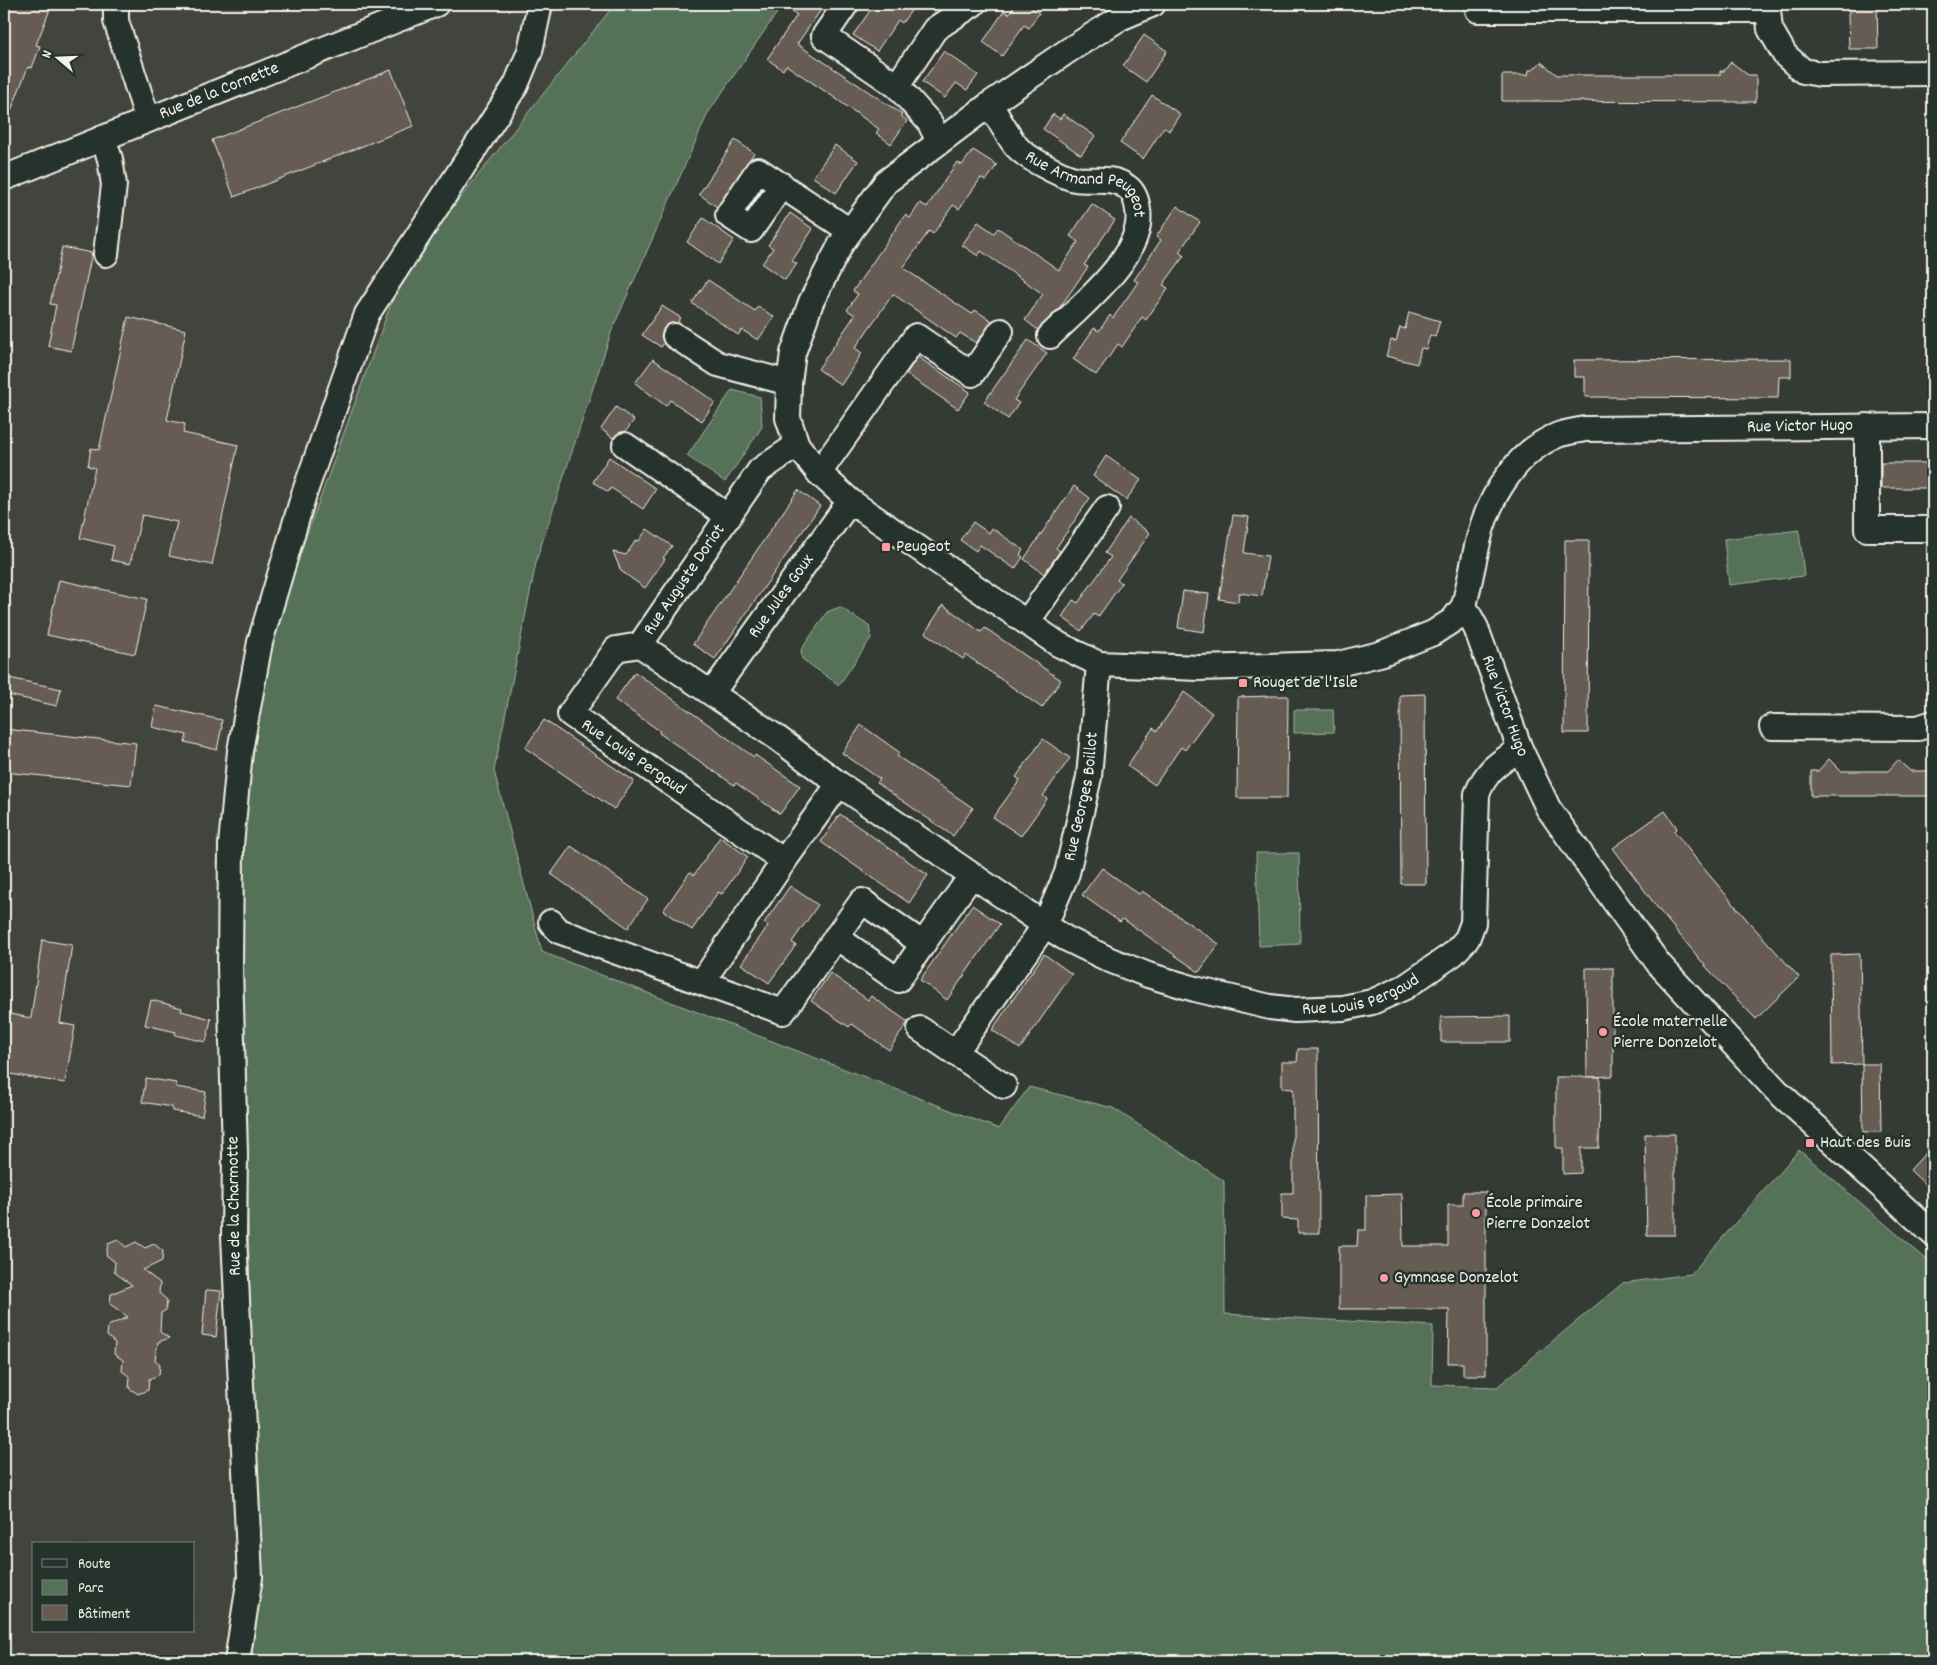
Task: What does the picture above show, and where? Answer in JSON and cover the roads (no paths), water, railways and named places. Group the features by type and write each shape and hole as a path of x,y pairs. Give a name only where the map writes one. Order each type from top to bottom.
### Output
{"street":[{"path":"116,4 116,21 148,120"},
{"name":"Rue de la Cornette","path":"4,178 436,4"},
{"name":"Rue de la Charmotte","path":"237,1661 250,1577 234,1236 235,1154 230,967 231,845 240,751 260,642 304,494 367,314 516,85 530,51 540,4"},
{"path":"846,4 824,36 897,86 930,123 939,142"},
{"path":"897,86 935,29 973,4"},
{"path":"1153,4 1120,18 1069,50 990,104 886,182 841,244 811,302 793,353 789,383 788,418 797,445 818,473 850,501 1058,644 1098,664 1199,668 1338,664 1380,654 1433,633 1453,620 1464,606"},
{"path":"1478,10 1768,10 1770,30 1785,55 1803,71 1820,74 1933,73"},
{"name":"Rue Armand Peugeot","path":"990,104 1017,147 1048,168 1074,179 1114,181 1128,187 1137,201 1140,222 1135,242 1116,271 1050,336"},
{"path":"103,138 110,159 114,185 106,254"},
{"path":"782,185 850,231"},
{"path":"818,473 916,336 972,374 1001,331"},
{"path":"675,336 718,364 789,383"},
{"path":"1867,426 1867,529 1933,529"},
{"name":"Rue Victor Hugo","path":"1933,426 1585,429 1558,435 1528,452 1504,481 1491,506 1478,540 1464,606 1476,628 1520,749 1548,808 1658,963 1776,1090 1933,1234"},
{"name":"Rue Auguste Doriot","path":"625,444 729,517"},
{"name":"Rue Auguste Doriot","path":"640,645 760,470 797,445"},
{"name":"Rue Jules Goux","path":"712,693 850,501"},
{"path":"1026,622 1107,508"},
{"name":"Rue Louis Pergaud","path":"784,861 570,714 616,649 640,645 1065,938 1110,960 1148,975 1195,989 1270,1007 1295,1010 1343,1008 1382,998 1405,987 1453,954 1467,939 1473,923 1477,794 1483,779 1496,765 1520,749"},
{"name":"Rue Georges Boillot","path":"1044,925 1067,873 1090,777 1098,664"},
{"path":"1772,727 1918,728 1933,723"},
{"path":"702,982 839,784"},
{"path":"836,937 898,980 972,875"},
{"path":"551,922 559,931 783,1012 862,901 923,944"},
{"path":"955,1053 1044,925"},
{"path":"920,1029 1004,1086"}],"place":[{"name":"Peugeot","path":"886,547"},
{"name":"Rouget de l'Isle","path":"1243,683"},
{"name":"École maternelle Pierre Donzelot","path":"1603,1032"},
{"name":"Haut des Buis","path":"1810,1143"},
{"name":"École primaire Pierre Donzelot","path":"1476,1213"},
{"name":"Gymnase Donzelot","path":"1384,1278"}]}
